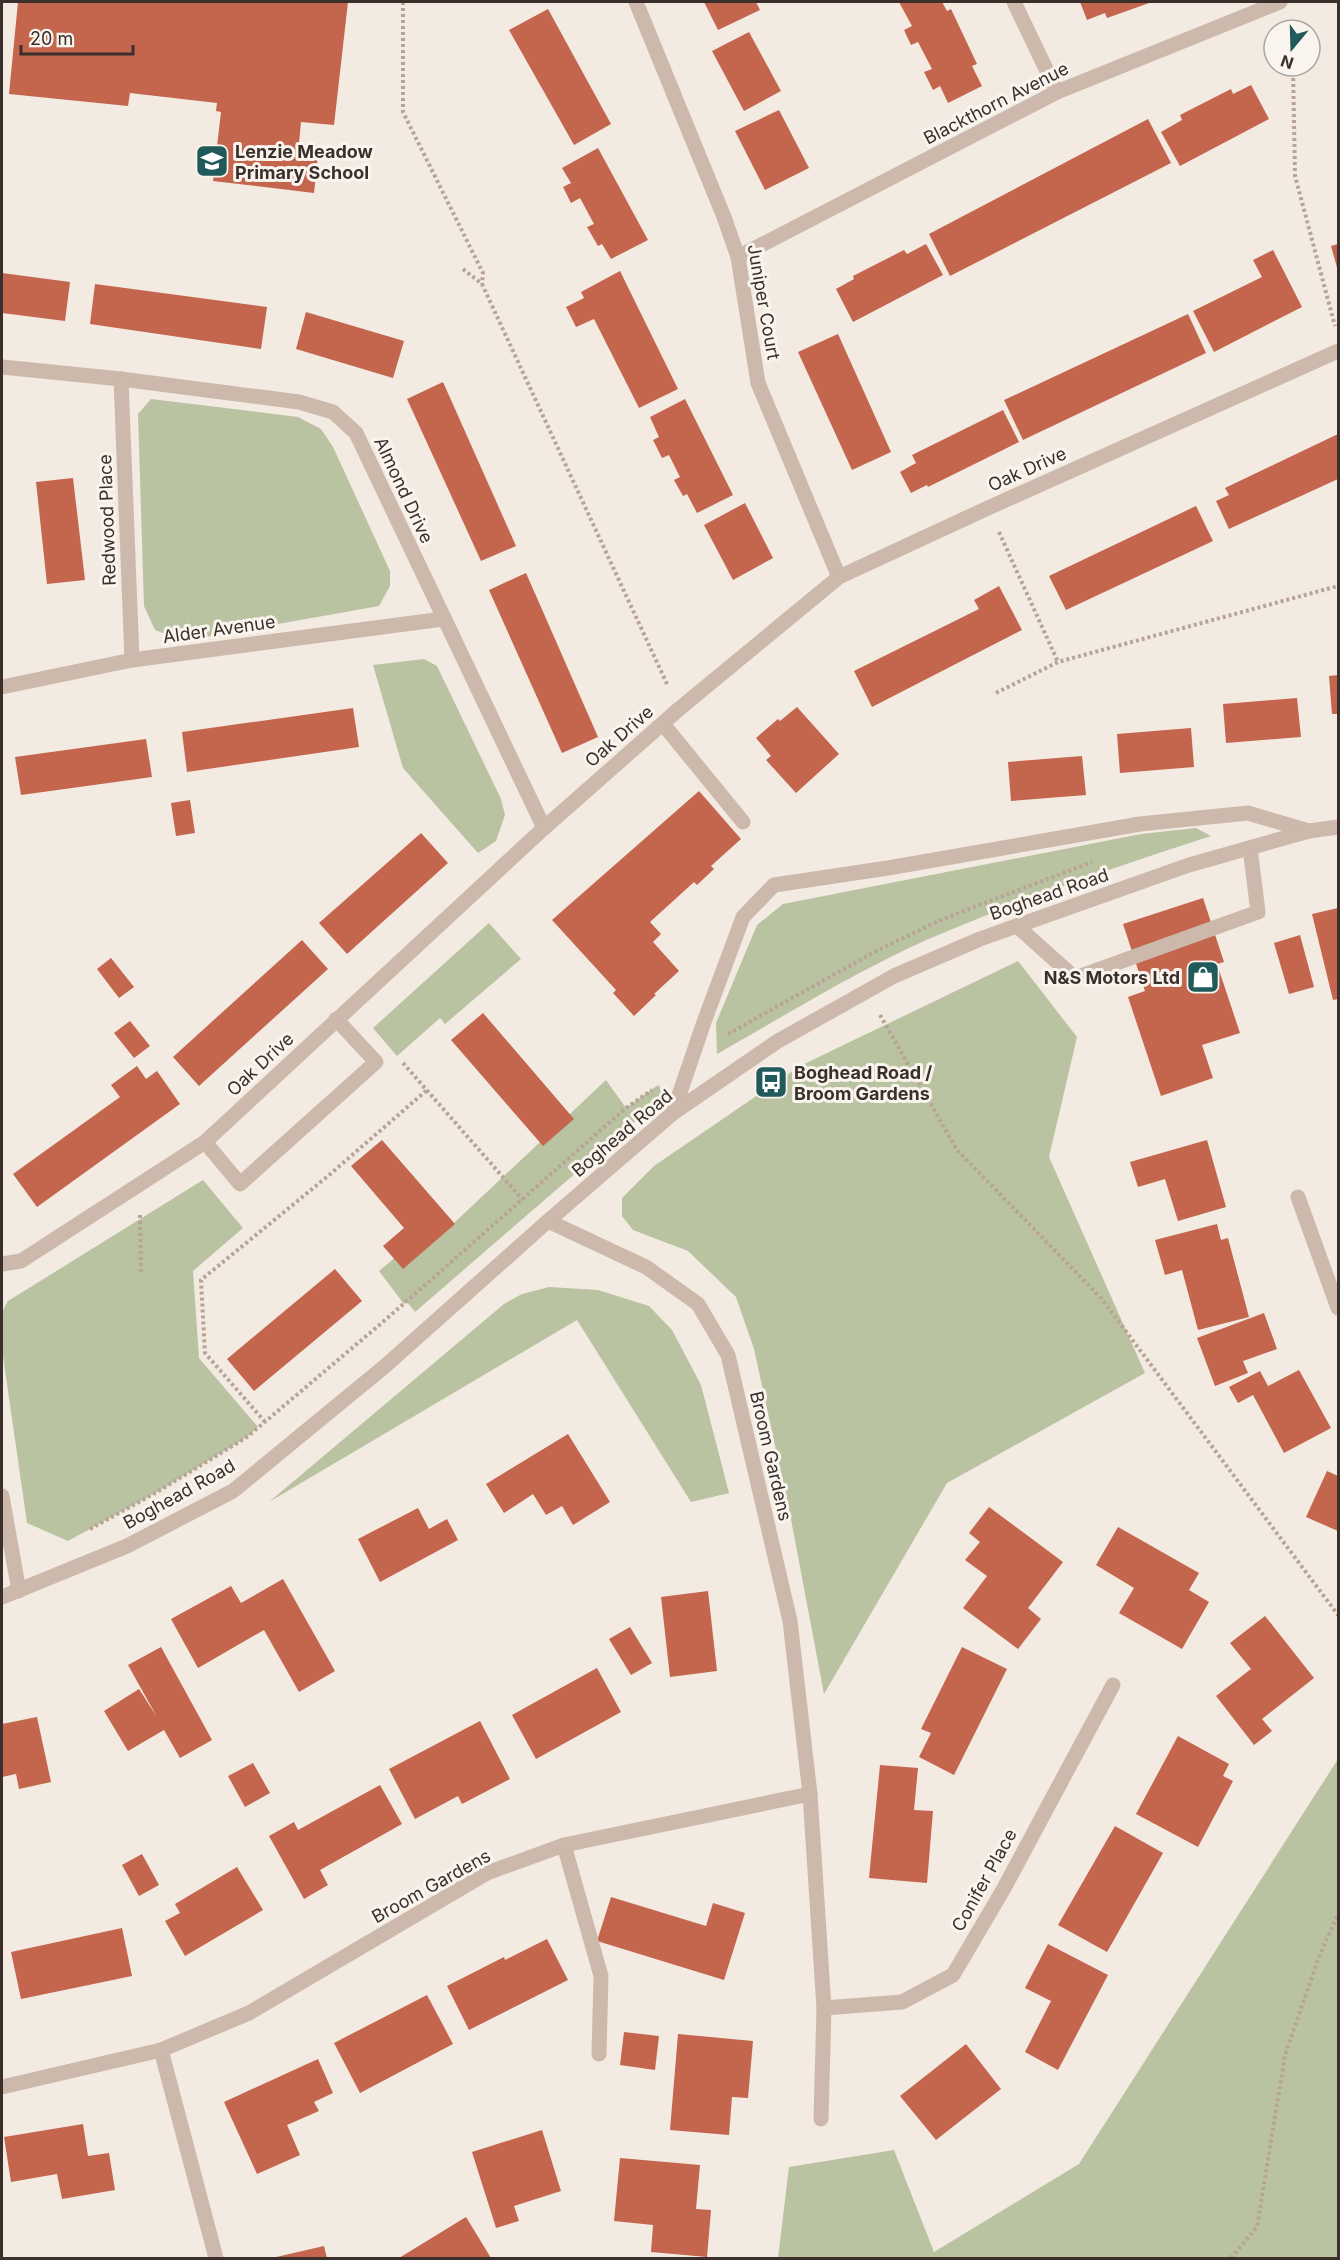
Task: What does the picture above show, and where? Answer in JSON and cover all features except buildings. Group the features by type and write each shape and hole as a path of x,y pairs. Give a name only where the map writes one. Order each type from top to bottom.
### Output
{"street":[{"name":"Juniper Court","path":"636,2 724,217 738,257 758,383 839,577"},
{"path":"1014,2 1057,92"},
{"name":"Blackthorn Avenue","path":"738,257 1057,92 1280,2"},
{"name":"Oak Drive","path":"2,1263 21,1261 205,1142 544,828 679,709 839,577 1338,351"},
{"name":"Almond Drive","path":"2,367 121,379 299,402 333,412 356,433 544,828"},
{"name":"Redwood Place","path":"121,379 132,660"},
{"name":"Alder Avenue","path":"2,687 132,660 443,618"},
{"path":"663,724 743,822"},
{"path":"674,1113 704,1022 743,917 774,885 888,868 1140,824 1238,814 1248,813 1309,831"},
{"name":"Boghead Road","path":"2,1597 127,1546 233,1491 384,1367 674,1113 778,1041 894,976 980,939 1190,865 1309,831 1338,827"},
{"path":"1017,926 1075,978 1258,912 1250,848"},
{"path":"205,1142 240,1184 376,1062 336,1019"},
{"path":"1298,1197 1338,1308"},
{"name":"Broom Gardens","path":"548,1221 646,1268 698,1304 728,1355 790,1621 810,1794 824,2007 822,2119"},
{"path":"2,1496 19,1591"},
{"name":"Conifer Place","path":"824,2007 902,2002 953,1975 1003,1890 1113,1685"},
{"name":"Broom Gardens","path":"2,2087 161,2050 249,2013 487,1874 564,1845 810,1794"},
{"path":"564,1845 601,1976 599,2054"},
{"path":"161,2050 216,2259"}],"path":[{"path":"403,2 403,112 483,273 482,284"},
{"path":"1293,78 1295,176 1338,334"},
{"path":"463,269 482,284 679,709"},
{"path":"988,508 1058,663"},
{"path":"996,693 1058,663 1338,586"},
{"path":"878,950 894,976"},
{"path":"889,1010 879,1015 957,1149 1101,1298 1338,1615"},
{"path":"397,1056 523,1200"},
{"path":"265,1422 205,1353 201,1280 328,1176 427,1090"},
{"path":"140,1184 141,1272"},
{"path":"1231,2259 1257,2227 1285,2055 1320,1954 1338,1914"}],"green space":[{"path":"151,399 298,417 321,429 333,447 390,571 390,586 379,606 183,641 155,630 144,606 138,414"},
{"path":"424,659 437,666 501,799 505,815 496,841 478,853 403,768 373,665"},
{"path":"1196,828 1211,836 1047,892 920,943 832,988 717,1054 716,1023 757,925 783,904 1141,834"},
{"path":"489,923 521,959 445,1024 440,1018 397,1056 373,1028"},
{"path":"1018,961 1077,1037 1049,1157 1145,1373 947,1483 824,1694 790,1514 754,1349 736,1297 688,1251 633,1230 622,1216 622,1198 654,1166 800,1066"},
{"path":"606,1080 626,1108 658,1085 666,1095 415,1312 407,1302 404,1304 379,1271 446,1215 454,1223"},
{"path":"203,1180 243,1228 193,1271 199,1358 258,1427 247,1437 157,1492 68,1541 27,1523 2,1349 2,1312 8,1301"},
{"path":"549,1287 598,1290 649,1306 672,1330 701,1385 729,1493 691,1502 577,1320 269,1502 504,1304 522,1294"},
{"path":"1338,1759 1338,2258 778,2258 789,2167 894,2150 934,2252 1079,2164"}],"place":[{"name":"Lenzie Meadow Primary School","path":"212,161"},
{"name":"N&S Motors Ltd","path":"1203,977"},
{"name":"Boghead Road / Broom Gardens","path":"771,1082"}]}
